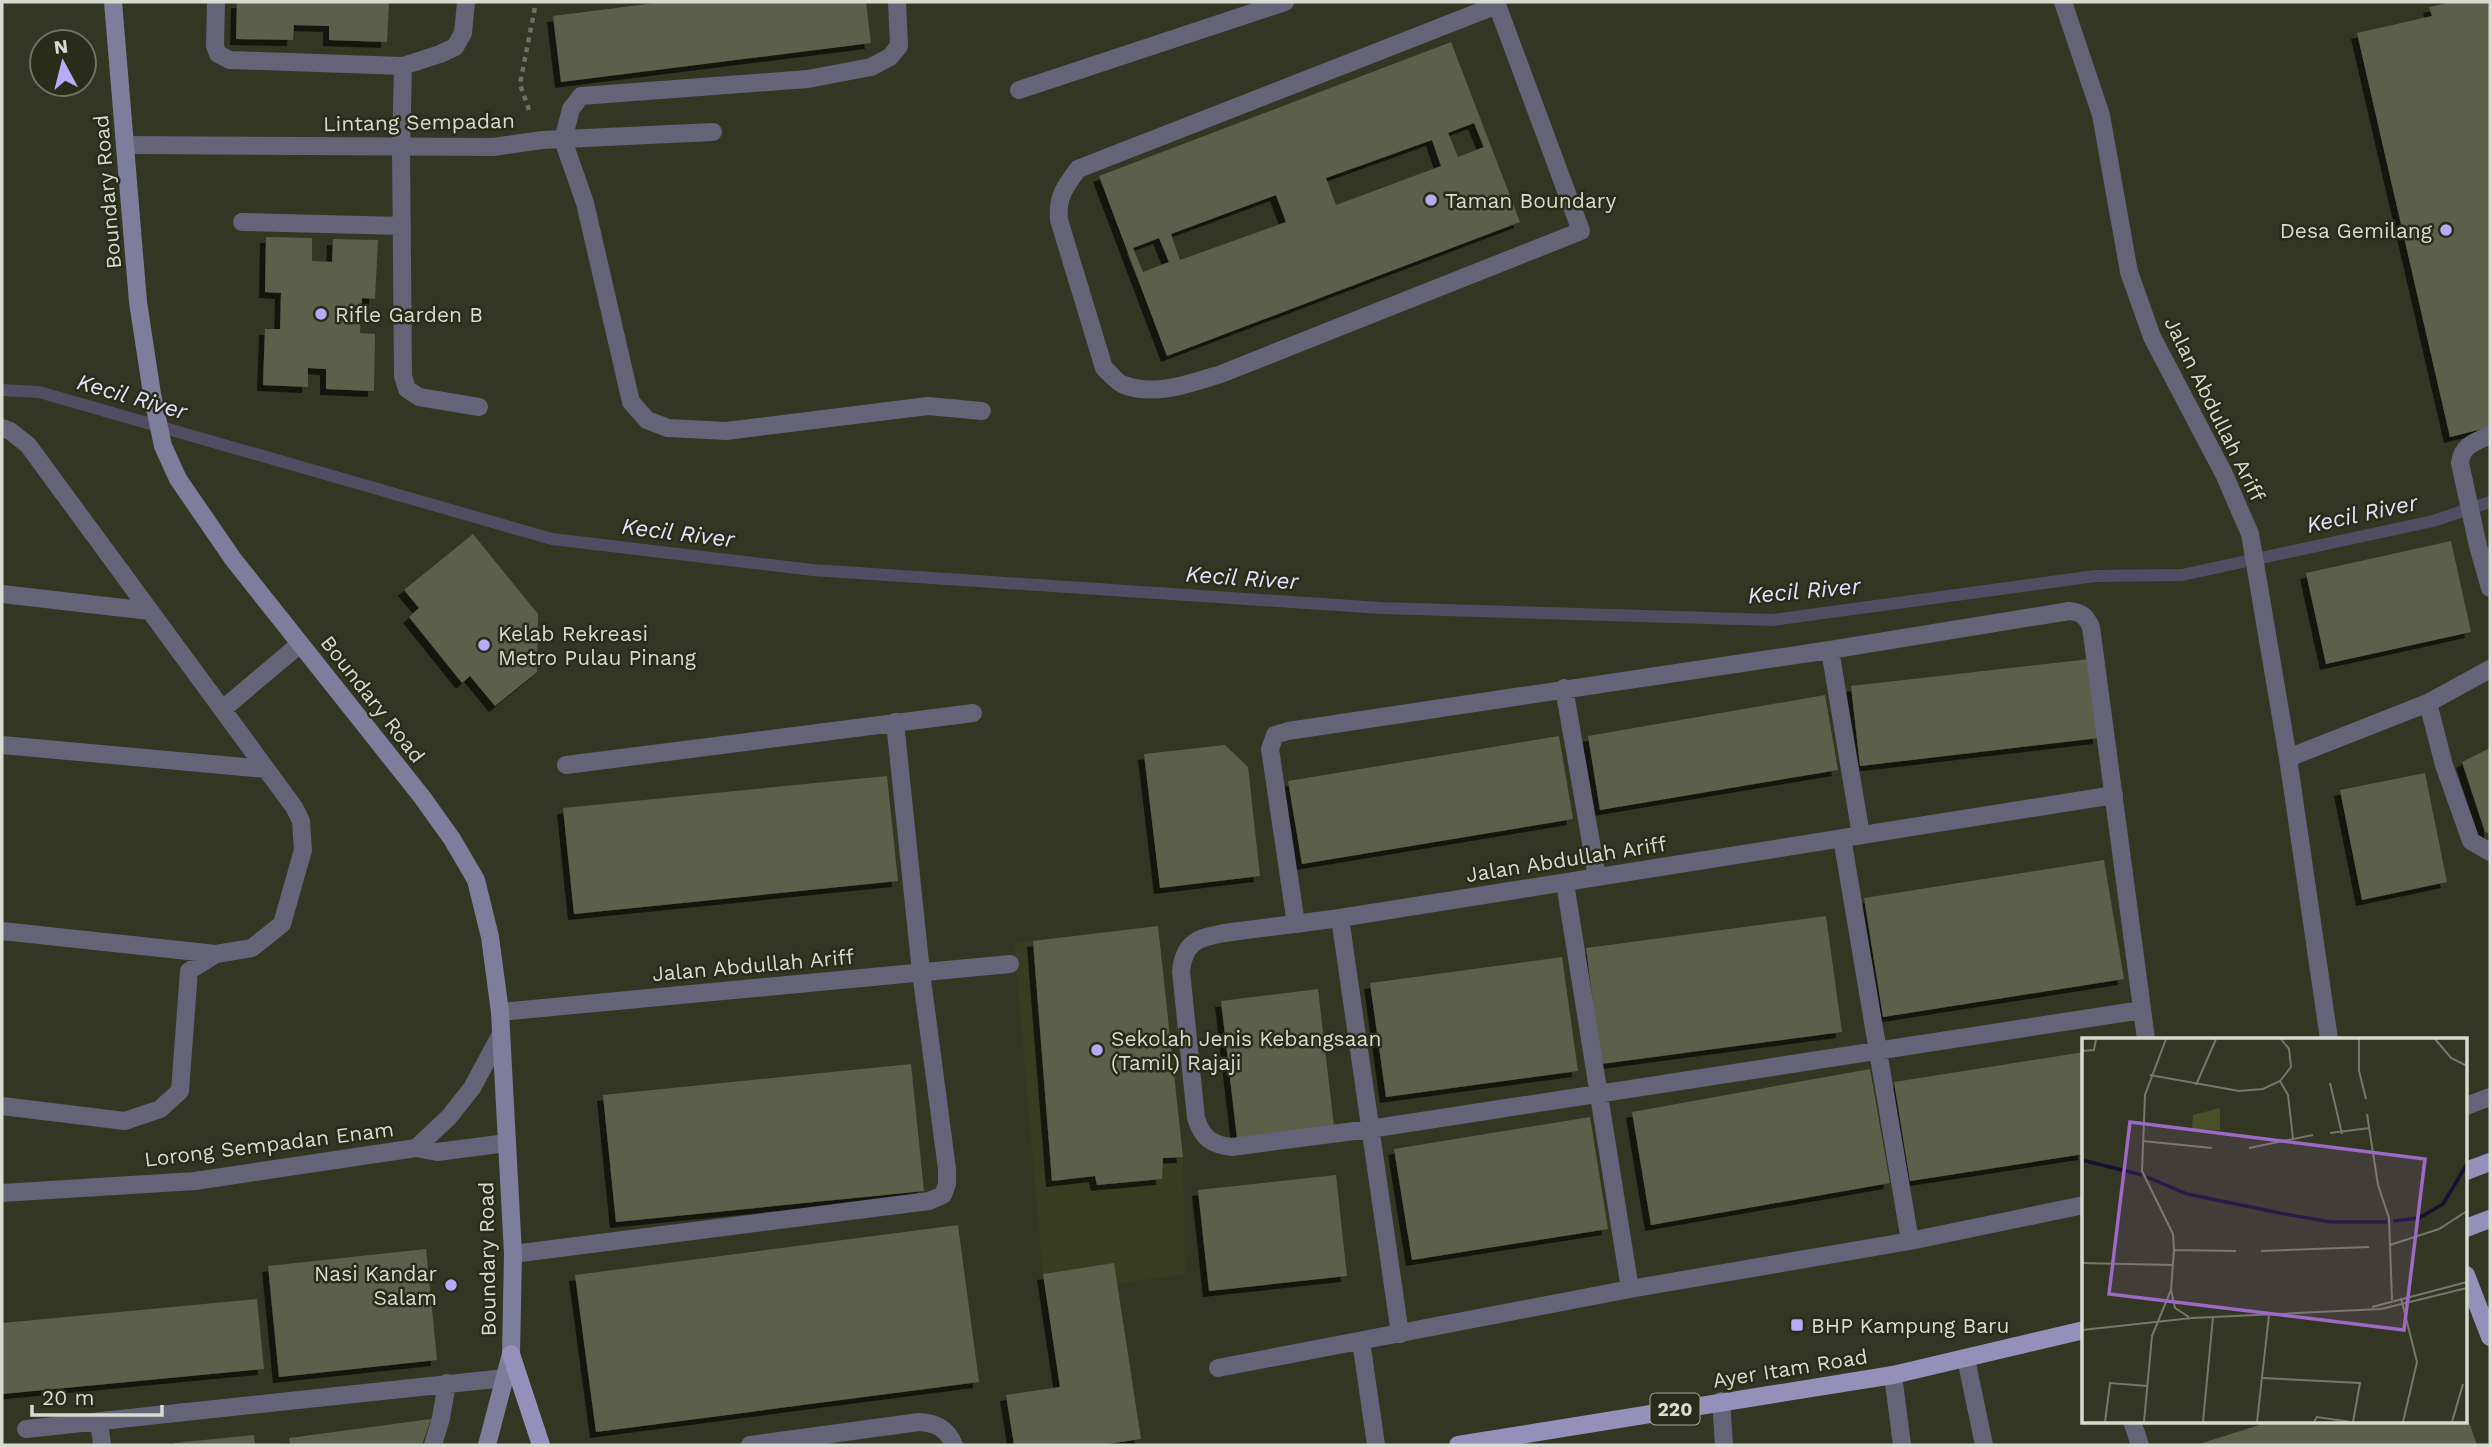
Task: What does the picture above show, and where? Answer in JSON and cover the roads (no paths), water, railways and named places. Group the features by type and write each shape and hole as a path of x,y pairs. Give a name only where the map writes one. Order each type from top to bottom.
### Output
{"main road":[{"path":"2468,1170 2490,1162"},
{"path":"2468,1227 2490,1219"},
{"path":"2468,1280 2490,1337"},
{"name":"Ayer Itam Road","path":"1458,1445 1893,1375 2082,1330"},
{"path":"511,1354 541,1445"}],"street":[{"name":"Boundary Road","path":"113,2 138,302 153,401 163,446 178,479 233,559 422,797 452,839 476,880 490,937 500,1012 513,1254 511,1354 487,1445"},
{"path":"216,2 215,46 218,54 229,60 403,66 455,47 463,33 466,2"},
{"path":"897,2 899,46 890,57 871,67 808,79 581,96 571,109 563,140 585,202 631,402 647,420 668,428 726,431 928,406 982,411"},
{"path":"1019,90 1285,2"},
{"name":"Jalan Abdullah Ariff","path":"2063,2 2101,115 2129,272 2152,337 2224,474 2250,534 2259,574 2288,758 2329,1038"},
{"path":"1497,3 1581,231 1221,374 1180,387 1148,390 1122,385 1104,368 1059,220 1057,203 1078,169 1497,3"},
{"path":"403,66 403,376 407,390 419,397 480,407"},
{"name":"Lintang Sempadan","path":"126,145 493,147 563,140 713,132"},
{"path":"242,222 402,226"},
{"path":"2,428 28,445 294,807 301,821 303,850 282,924 252,948 216,954 2,931"},
{"path":"2490,435 2466,447 2461,455 2463,484 2490,588"},
{"path":"2,594 150,611"},
{"path":"1296,925 1270,749 1275,735 1564,688 2079,611 2087,618 2091,627 2147,1038"},
{"path":"223,709 300,644"},
{"path":"1830,650 1861,835"},
{"path":"2288,758 2428,703 2490,669"},
{"path":"1564,688 1597,877"},
{"path":"2428,703 2444,765 2471,841 2490,852"},
{"path":"566,765 973,713"},
{"path":"513,1254 929,1201 943,1195 947,1184 947,1169 895,722"},
{"path":"2,745 266,769"},
{"name":"Jalan Abdullah Ariff","path":"2114,795 1197,939 1182,958 1181,971 1195,1108 1199,1130 1208,1140 1219,1146 1231,1147 1370,1129 2141,1010"},
{"path":"1842,838 1910,1241"},
{"path":"1565,883 1630,1289"},
{"path":"1340,918 1400,1334"},
{"path":"2,1106 124,1121 160,1109 180,1091 189,971 216,954"},
{"name":"Jalan Abdullah Ariff","path":"500,1012 1010,964"},
{"path":"416,1148 449,1118 472,1088 500,1036"},
{"path":"2468,1105 2490,1097"},
{"name":"Lorong Sempadan Enam","path":"2,1193 195,1181 416,1148 437,1152 506,1143"},
{"path":"1218,1368 1630,1289 1910,1241 2082,1205"},
{"path":"1361,1341 1376,1445"},
{"path":"1966,1359 1984,1445"},
{"path":"1893,1375 1902,1445"},
{"path":"26,1429 505,1378"},
{"path":"433,1445 447,1383"},
{"path":"1721,1401 1724,1445"},
{"path":"100,1421 102,1445"},
{"path":"750,1445 931,1422 950,1435 954,1445"},
{"path":"2132,1422 2140,1445"}],"waterway":[{"name":"Kecil River","path":"2,390 39,392 552,539 813,570 1381,608 1773,620 2095,576 2182,575 2433,521 2490,502"}],"place":[{"name":"Taman Boundary","path":"1431,200"},
{"name":"Desa Gemilang","path":"2446,230"},
{"name":"Rifle Garden B","path":"321,314"},
{"name":"Kelab Rekreasi Metro Pulau Pinang","path":"484,645"},
{"name":"Sekolah Jenis Kebangsaan (Tamil) Rajaji","path":"1097,1050"},
{"name":"Nasi Kandar Salam","path":"451,1285"},
{"name":"BHP Kampung Baru","path":"1797,1325"}]}
